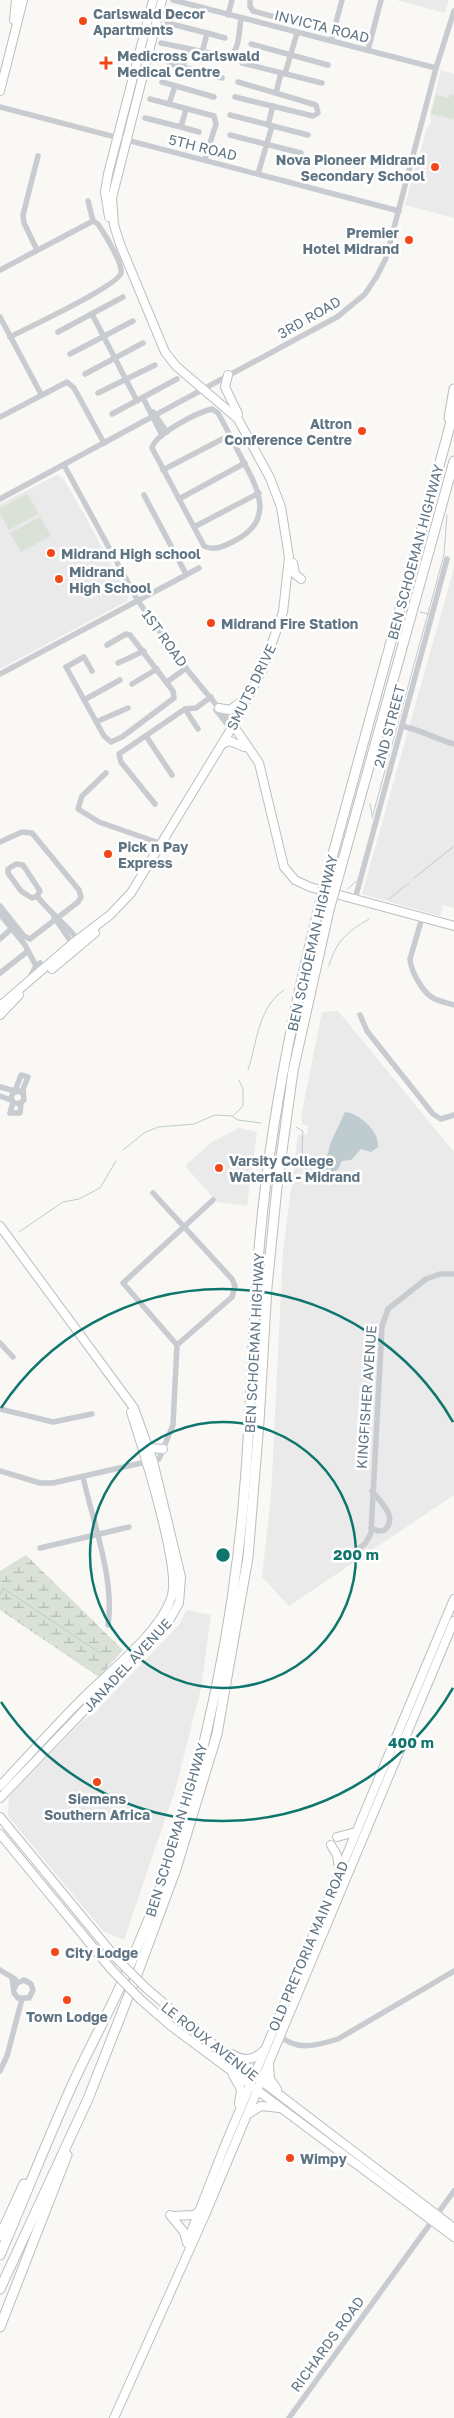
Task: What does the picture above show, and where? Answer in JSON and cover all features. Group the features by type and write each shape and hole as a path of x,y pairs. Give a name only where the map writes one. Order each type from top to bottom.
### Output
{"highway":[{"path":"445,443 454,389"},
{"name":"BEN SCHOEMAN HIGHWAY","path":"0,2255 74,2080 131,1964 188,1802 206,1734 238,1556 246,1470 259,1253 266,1185 299,989 327,876 454,411"},
{"name":"BEN SCHOEMAN HIGHWAY","path":"0,2289 88,2099 176,1869 217,1734 248,1557 267,1287 277,1186 293,1071 329,910 454,461"},
{"path":"0,2236 74,2080"},
{"path":"0,2326 46,2214 88,2099"}],"main road":[{"path":"9,51 16,0"},
{"path":"0,91 23,0"},
{"name":"SMUTS DRIVE","path":"0,1006 56,959 113,918 137,892 262,671 284,612 289,571 287,539 281,507 273,484 243,425 233,412 176,366 165,352 107,212 105,192 153,0"},
{"name":"SMUTS DRIVE","path":"120,244 114,225 112,198 125,140 162,0"},
{"path":"228,375 226,390 243,425"},
{"path":"287,539 294,571 301,579"},
{"path":"219,708 224,710 234,708 250,692"},
{"path":"232,727 256,768 282,861 290,876 310,886 454,926"},
{"path":"232,727 259,763 271,820"},
{"path":"222,744 230,741 244,747"},
{"name":"SMUTS DRIVE","path":"0,1015 77,944"},
{"name":"JANADEL AVENUE","path":"0,1226 134,1408 149,1448 173,1574 172,1595 166,1610 147,1634 82,1699 0,1786"},
{"name":"JANADEL AVENUE","path":"0,1798 160,1632 176,1610 181,1590 181,1577 150,1461 123,1391"},
{"path":"149,1448 163,1449"},
{"name":"OLD PRETORIA MAIN ROAD","path":"258,2079 268,2044 454,1598"},
{"name":"OLD PRETORIA MAIN ROAD","path":"168,2296 229,2137 273,2052 454,1621"},
{"name":"LE ROUX AVENUE","path":"0,1817 116,1958 146,1988 212,2044 433,2217 454,2237"},
{"path":"337,1837 356,1832"},
{"name":"LE ROUX AVENUE","path":"0,1834 111,1969 141,2000 171,2026 288,2112 313,2133 433,2217 454,2228"},
{"path":"331,1845 338,1858 338,1875"},
{"path":"212,2044 244,2060 257,2056 268,2044"},
{"path":"273,2052 269,2063 269,2076 282,2097"},
{"path":"226,2068 237,2080 241,2094 229,2137"},
{"name":"OLD PRETORIA MAIN ROAD","path":"114,2418 247,2115 254,2088"},
{"path":"247,2115 253,2109 265,2106 288,2112"},
{"path":"187,2244 184,2232 171,2216 194,2215 201,2210"}],"street":[{"name":"INVICTA ROAD","path":"173,0 436,68"},
{"path":"228,14 232,0"},
{"path":"250,0 250,6 253,11 297,23"},
{"path":"331,41 342,0"},
{"path":"368,50 381,0"},
{"name":"3RD ROAD","path":"0,499 104,443 153,414 321,326 354,304 372,285 380,271 399,211 436,68 454,11"},
{"path":"161,43 227,58 232,56 236,47 241,18"},
{"path":"167,23 225,38"},
{"path":"202,53 207,33"},
{"path":"276,92 297,33"},
{"path":"251,44 328,64"},
{"path":"183,67 187,49"},
{"path":"242,63 322,83"},
{"path":"169,64 222,78"},
{"path":"162,82 214,97"},
{"path":"235,97 313,116 316,116 318,113 316,105 238,82"},
{"path":"169,104 175,86"},
{"path":"150,99 211,115 216,119 206,159"},
{"path":"258,174 266,145 273,106"},
{"name":"5TH ROAD","path":"0,107 206,159 399,211"},
{"path":"181,127 186,109"},
{"path":"230,115 308,135"},
{"path":"145,118 199,132"},
{"path":"230,135 301,153"},
{"path":"37,250 24,223 23,215 38,156"},
{"path":"10,337 116,280 121,272 120,264 101,228 93,221 88,201"},
{"path":"0,270 93,221"},
{"path":"58,332 123,297"},
{"path":"92,314 125,379 153,414 164,433"},
{"path":"0,317 42,394"},
{"path":"70,354 133,321"},
{"path":"84,374 143,343"},
{"path":"98,393 155,365"},
{"path":"112,414 177,379"},
{"path":"0,417 63,383 68,383 74,388 104,443"},
{"path":"212,409 218,413 259,493 260,508 251,530 221,547 206,547 152,448 154,442 164,433 212,409"},
{"path":"163,470 230,435"},
{"path":"179,499 245,463"},
{"name":"1ST ROAD","path":"64,465 138,601 186,668 232,727"},
{"path":"194,527 259,493"},
{"path":"144,495 186,574"},
{"name":"2ND STREET","path":"355,899 447,559"},
{"path":"0,674 199,568"},
{"path":"92,671 83,657 67,666 96,722 109,742 116,741 172,701 175,695 167,682 129,634 107,644"},
{"path":"118,663 144,651"},
{"path":"167,682 186,668"},
{"path":"132,684 157,669"},
{"path":"84,700 120,680"},
{"path":"155,804 118,758 120,753 186,709 196,708 209,698"},
{"name":"1ST ROAD","path":"209,698 219,708 232,727"},
{"path":"96,722 128,708"},
{"path":"186,709 198,729"},
{"path":"402,726 420,730 431,738 453,743"},
{"path":"146,736 172,776"},
{"path":"106,773 82,796 78,809 99,822 164,842"},
{"path":"0,842 22,832 32,833 79,890 81,897 78,902 55,917 28,939 0,906"},
{"path":"16,864 22,865 39,886 40,892 37,896 32,898 26,896 10,876 8,869 16,864"},
{"path":"37,896 77,944"},
{"path":"0,914 38,964 46,965 56,959"},
{"path":"422,918 410,958 410,965 424,989 432,997 454,1005"},
{"path":"0,939 11,929"},
{"path":"0,973 28,952"},
{"path":"19,990 38,964"},
{"path":"360,1015 367,1031 432,1114 442,1119 454,1115"},
{"path":"21,1075 28,1077 20,1112 10,1113 12,1094 15,1091 21,1075"},
{"path":"0,1087 23,1094"},
{"path":"0,1096 21,1104"},
{"path":"153,1193 232,1279 235,1290 232,1297 177,1345"},
{"path":"0,1471 40,1483 53,1483 159,1459 173,1425 177,1345 123,1283 213,1200"},
{"name":"KINGFISHER AVENUE","path":"371,1528 382,1326 385,1314 392,1305 426,1280 440,1274 454,1274"},
{"path":"0,1343 13,1357"},
{"path":"0,1409 53,1422 92,1414"},
{"path":"83,1477 110,1597 108,1624"},
{"path":"349,1555 370,1539 371,1528 378,1531 386,1530 391,1519 390,1514 372,1491"},
{"path":"40,1548 129,1527"},
{"path":"0,1970 12,1978 29,1982 33,1990 29,1998 22,1999 15,1995 12,1978"},
{"path":"280,2035 287,2042 296,2044 313,2045 338,2039 454,1971"},
{"path":"14,1988 20,1980"},
{"path":"0,2071 8,2056 22,1999"},
{"name":"RICHARDS ROAD","path":"289,2418 385,2286 454,2186"},
{"name":"RICHARDS ROAD","path":"433,2217 454,2191"}],"shaded area":[{"path":"396,0 449,0 445,13"},
{"name":"Nova Pioneer Midrand Secondary School","path":"441,70 454,74 454,218 405,205 427,128 431,123 430,114"},
{"name":"Midrand High School","path":"57,475 63,478 84,514 128,596 127,601 0,669 0,504"},
{"path":"454,568 454,908 443,905 440,916 362,894"},
{"path":"338,1011 454,1152 454,1495 289,1606 262,1577 271,1497 283,1251 298,1135 307,1135 308,1126 303,1125 301,1117 322,1012"},
{"path":"345,1112 351,1113 368,1124 376,1135 378,1147 371,1152 361,1149 351,1160 342,1161 338,1169 331,1174 333,1179 327,1179 319,1184 331,1142"},
{"name":"Varsity College Waterfall - Midrand","path":"239,1128 257,1132 247,1206 217,1202 185,1166 212,1142"},
{"name":"Siemens Southern Africa","path":"186,1610 211,1615 201,1688 176,1787 124,1940 103,1931 8,1816 9,1796 85,1718 94,1714 180,1624"}],"green space":[{"path":"450,94 454,95 454,119 431,114 436,95 449,98"},
{"path":"27,494 39,514 9,530 0,513 0,508"},
{"path":"40,517 51,536 21,552 10,533"},
{"path":"26,1555 123,1650 99,1677 0,1610 0,1571"}],"waterway":[{"path":"372,818 444,555 447,515"},
{"path":"420,612 429,614"},
{"path":"370,804 372,815"},
{"path":"414,878 453,847"},
{"path":"348,889 356,881"},
{"path":"389,899 409,883"},
{"path":"329,966 335,950 343,938 354,928 369,919"},
{"path":"248,1070 264,1016 275,997 284,990"},
{"path":"123,1150 144,1133 158,1127 194,1124 215,1115 233,1116 243,1106 243,1089 239,1080"},
{"path":"233,1117 238,1120 261,1123"},
{"path":"296,1127 303,1131 302,1152 305,1166 308,1172 319,1180"},
{"path":"19,1232 63,1202 79,1199 100,1188 116,1161"},
{"path":"0,1595 3,1588 100,1653"}],"place":[{"name":"Carlswald Decor Apartments","path":"83,21"},
{"name":"Medicross Carlswald Medical Centre","path":"106,63"},
{"name":"Nova Pioneer Midrand Secondary School","path":"435,167"},
{"name":"Premier Hotel Midrand","path":"409,240"},
{"name":"Altron Conference Centre","path":"362,431"},
{"name":"Midrand High school","path":"51,553"},
{"name":"Midrand High School","path":"59,579"},
{"name":"Midrand Fire Station","path":"211,623"},
{"name":"Pick n Pay Express","path":"108,854"},
{"name":"Varsity College Waterfall - Midrand","path":"219,1168"},
{"name":"Siemens Southern Africa","path":"97,1782"},
{"name":"City Lodge","path":"55,1952"},
{"name":"Town Lodge","path":"67,2000"},
{"name":"Wimpy","path":"290,2158"}]}
